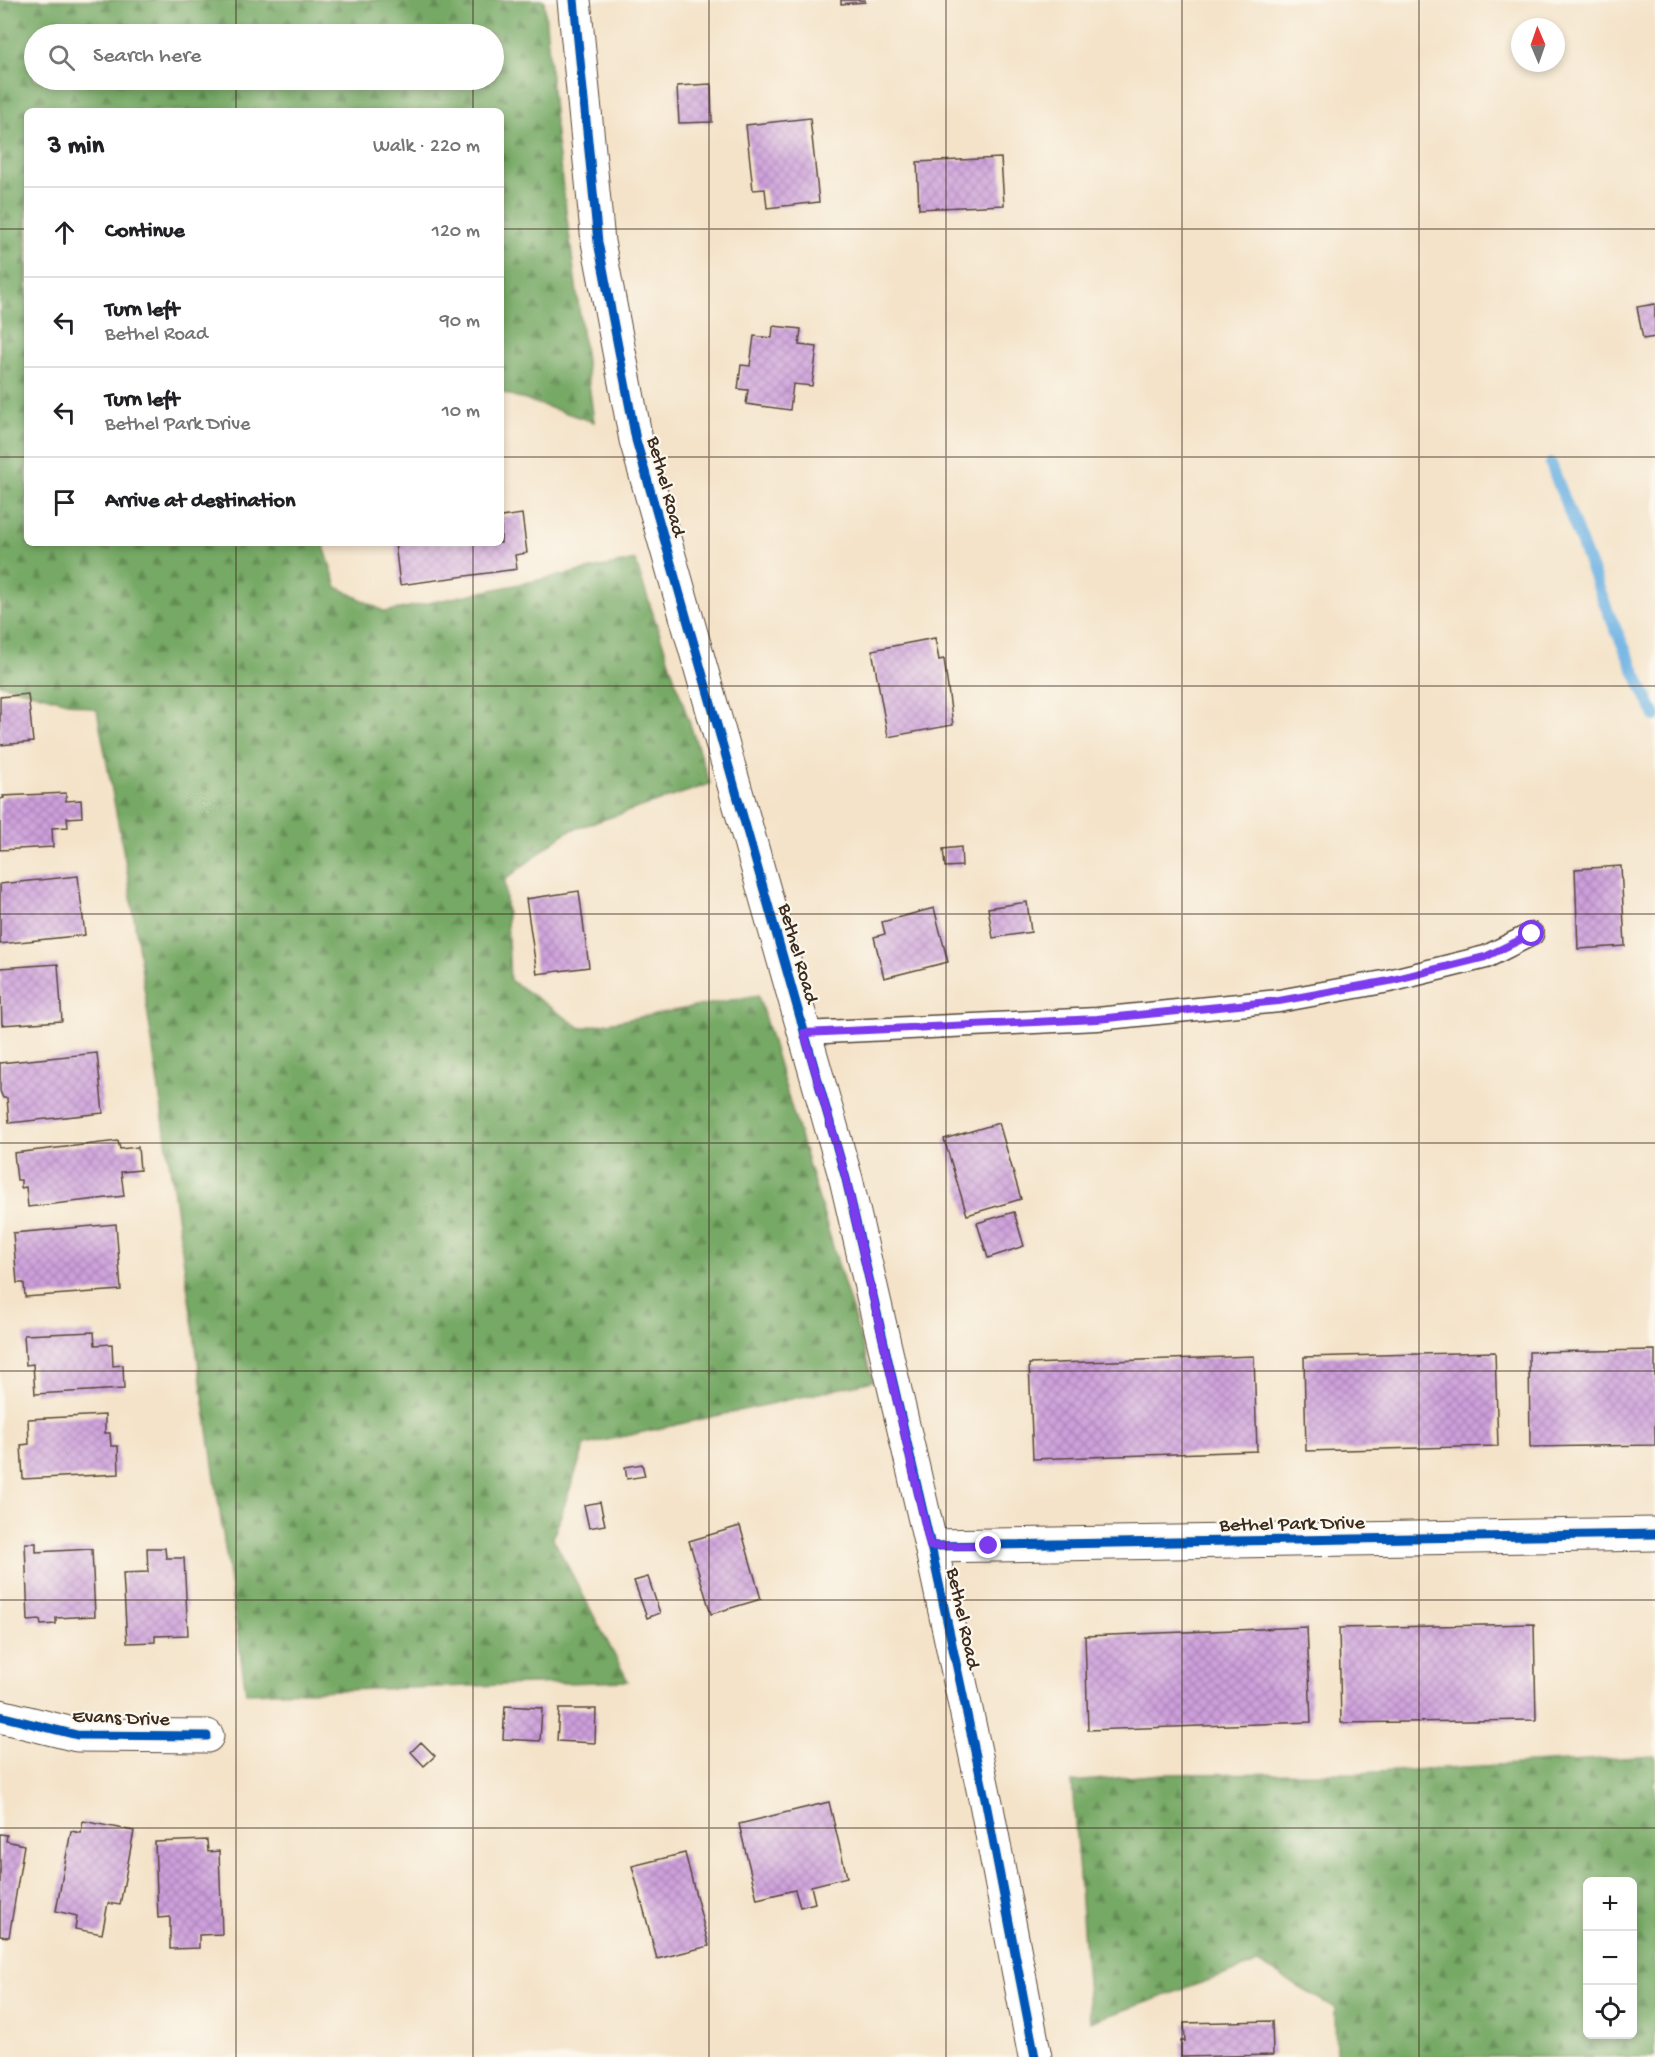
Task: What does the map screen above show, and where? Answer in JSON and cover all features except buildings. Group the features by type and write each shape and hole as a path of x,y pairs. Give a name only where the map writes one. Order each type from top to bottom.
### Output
{"street":[{"name":"Bethel Road","path":"574,0 598,242 636,440 846,1179 930,1546 988,1815 1035,2057"},
{"name":"Bethel Park Drive","path":"930,1546 1655,1534"},
{"name":"Evans Drive","path":"0,1716 77,1735 207,1736"}],"lane":[{"path":"804,1033 1097,1019 1279,1001 1389,981 1485,957 1532,934"}],"green space":[{"path":"0,0 544,0 556,135 594,422 504,393 504,108 24,108 24,546 324,546 337,587 385,612 635,560 710,784 566,832 505,880 510,980 581,1028 758,995 873,1381 585,1445 553,1538 628,1681 246,1693 128,876 97,710 0,684"},
{"path":"1655,1756 1655,2057 1336,2057 1335,2008 1258,1963 1090,2022 1072,1782 1163,1774 1360,1773"}],"waterway":[{"path":"1551,464 1608,612 1655,716"}],"cycle path":[{"path":"574,0 598,242 636,440 846,1179 931,1546 986,1803 1035,2057"},
{"path":"931,1546 1655,1534"},
{"path":"0,1716 77,1735 207,1736"}],"route":[{"path":"989,1546 930,1546 846,1179 804,1033 1097,1019 1279,1001 1389,981 1485,957 1532,934"}]}
